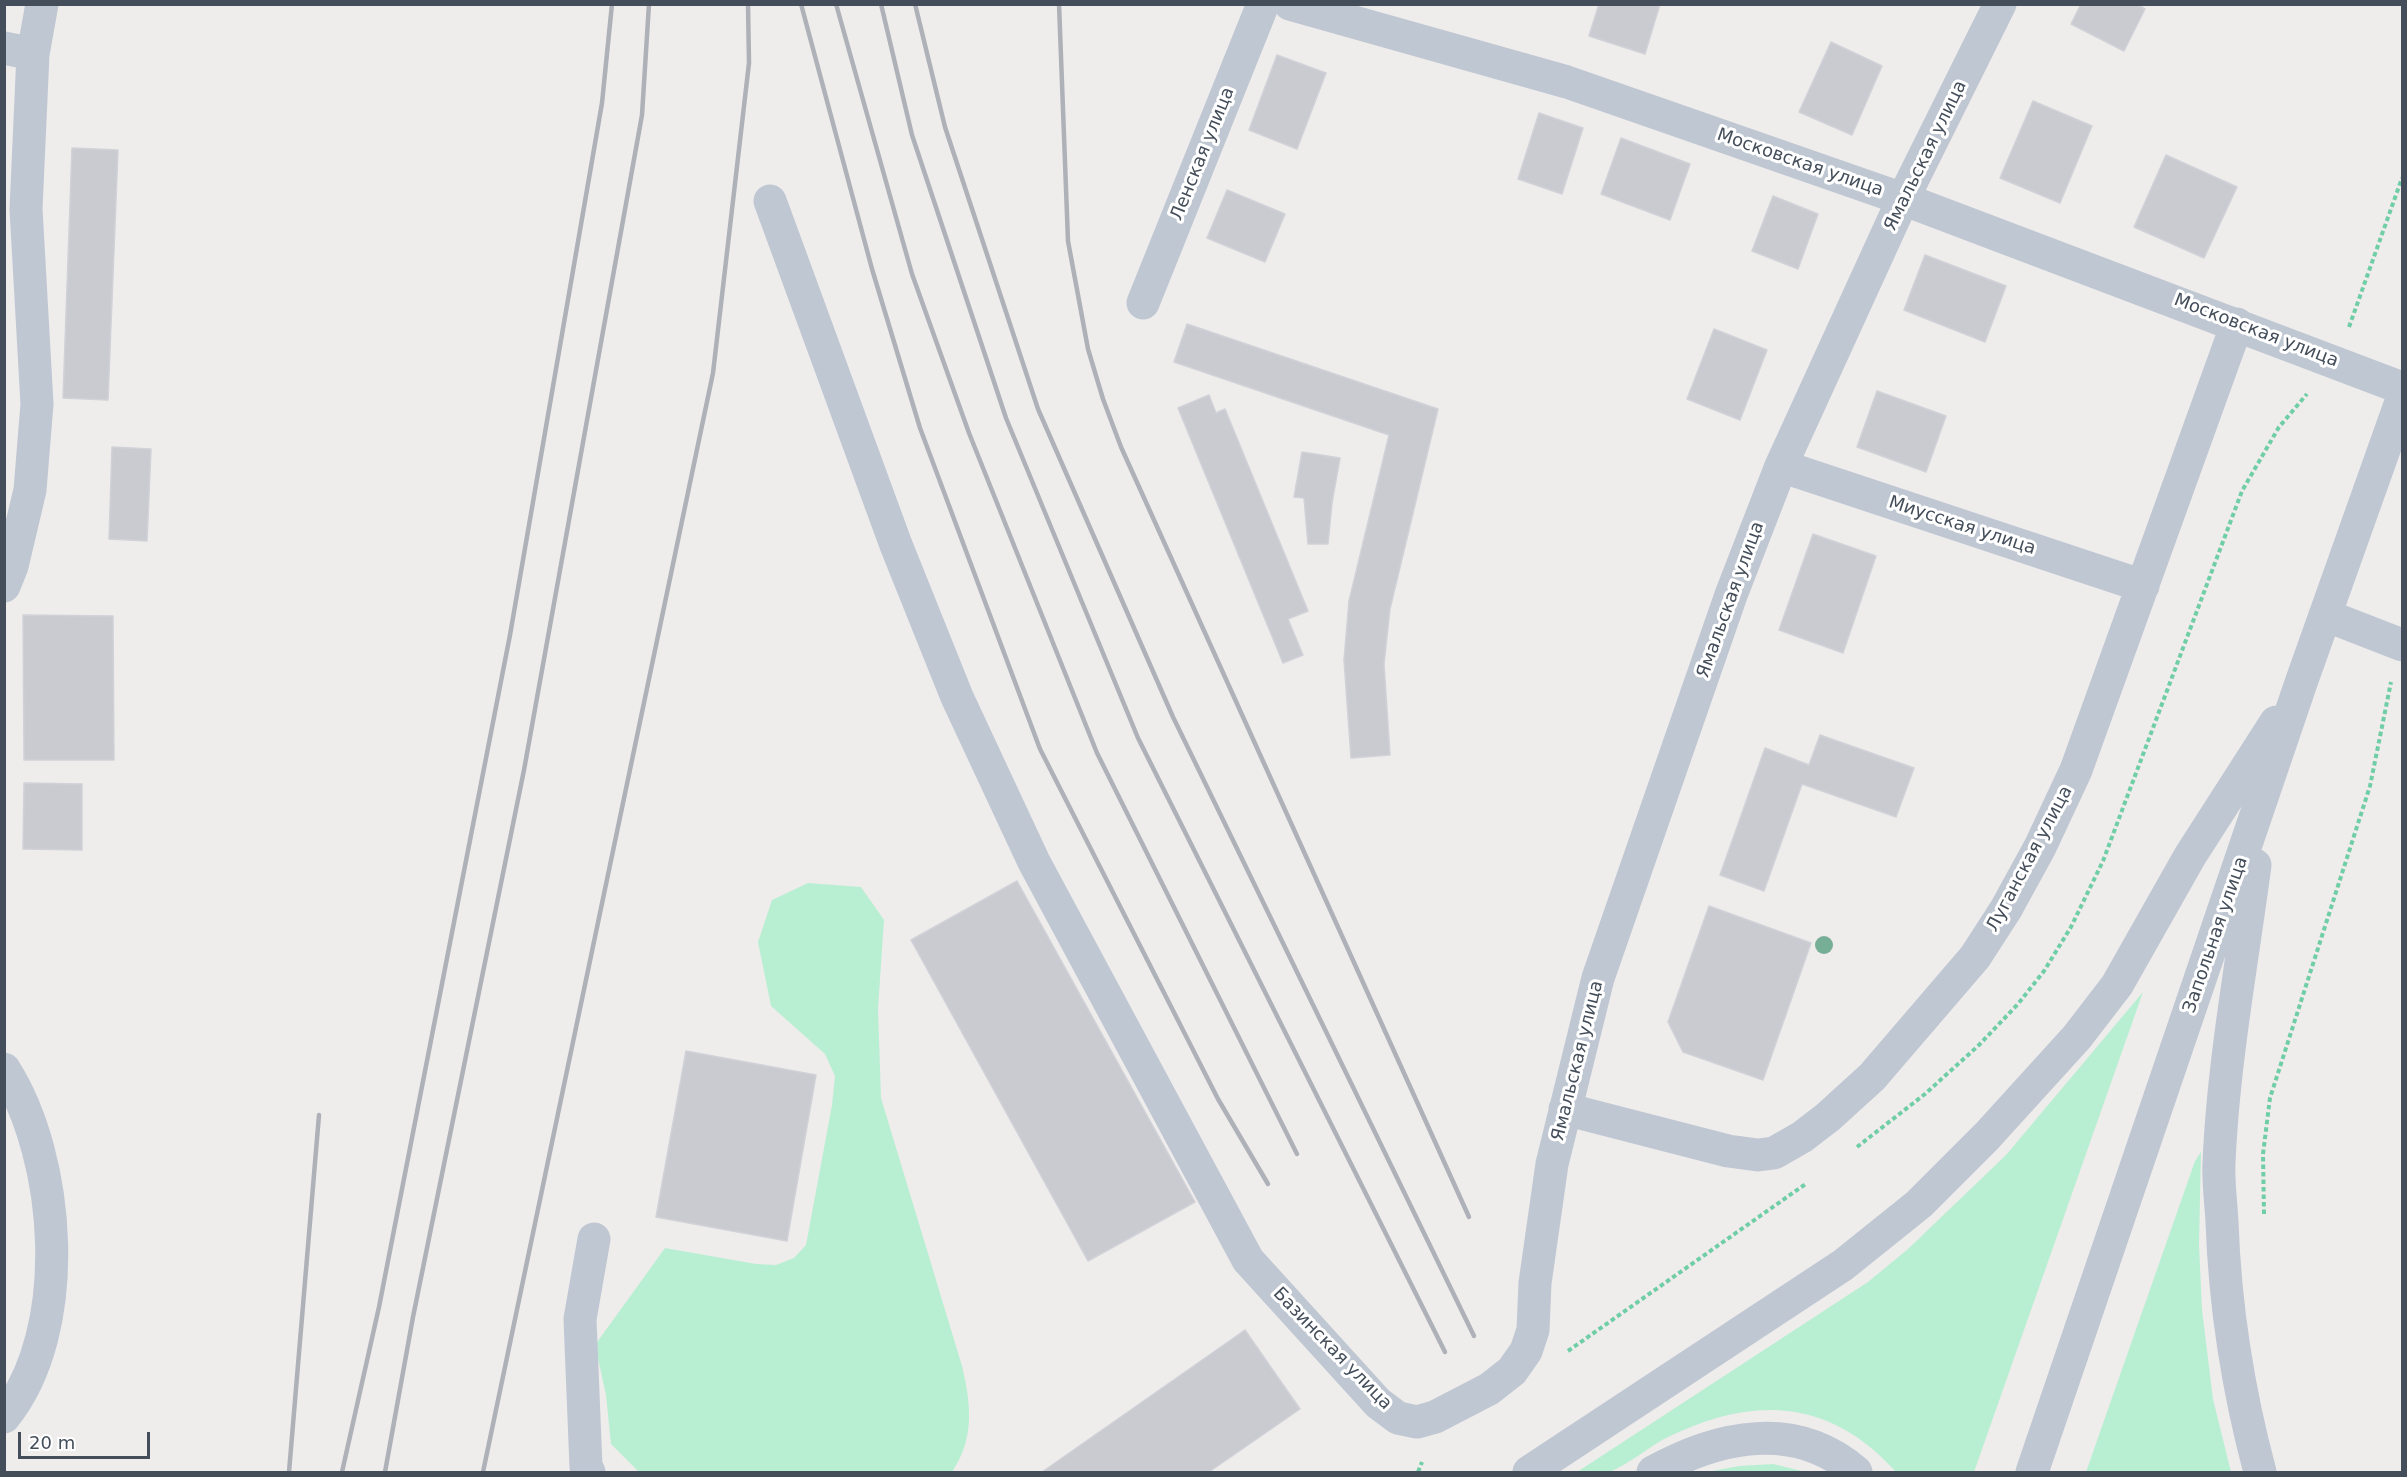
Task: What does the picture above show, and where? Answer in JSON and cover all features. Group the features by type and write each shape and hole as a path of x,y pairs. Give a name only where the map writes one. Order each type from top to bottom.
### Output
{"street":[{"path":"4,586 12,566 30,490 37,404 19,51 42,4"},
{"name":"Ленская улица","path":"1143,303 1263,4"},
{"name":"Московская улица","path":"1290,4 1567,82 1903,199 2403,388"},
{"name":"Ямальская улица","path":"1542,1226 1552,1164 1598,978 1731,595 1781,466 1903,199 2000,4"},
{"name":"Базинская улица","path":"770,201 896,545 957,698 1034,862 1248,1260 1378,1403 1398,1418 1417,1422 1435,1417 1489,1389 1512,1371 1526,1351 1533,1330 1535,1282 1542,1226"},
{"name":"Луганская улица","path":"1565,1109 1728,1151 1758,1155 1774,1153 1802,1137 1872,1077 1968,965 2006,909 2040,847 2076,770 2237,324"},
{"name":"Запольная улица","path":"2032,1473 2302,680 2403,399"},
{"name":"Миусская улица","path":"1781,466 2143,586"},
{"path":"2325,615 2399,659"},
{"path":"1528,1473 1844,1265 1919,1204 1987,1136 2077,1036 2117,985 2190,856 2302,680"},
{"path":"2260,1473 2247,1424 2231,1335 2223,1248 2219,1164 2226,1084 2264,794"},
{"path":"4,1069 14,1084 31,1123 44,1172 50,1222 51,1271 48,1309 39,1345 26,1383 4,1416"},
{"path":"589,1473 586,1467 580,1319 594,1239"},
{"path":"1653,1473 1673,1461 1712,1446 1736,1440 1765,1438 1796,1441 1821,1449 1856,1473"}],"path":[{"path":"2264,1218 2263,1154 2270,1098 2370,786 2399,659"}],"green space":[{"path":"808,883 861,887 884,920 878,1009 881,1098 962,1366 969,1407 965,1446 952,1472 639,1472 611,1444 606,1395 595,1345 665,1248 756,1264 776,1265 794,1258 806,1245 832,1105 835,1076 825,1054 771,1006 758,942 772,900"},
{"path":"2143,992 1974,1472 1896,1472 1870,1447 1844,1429 1816,1417 1788,1411 1758,1410 1728,1415 1696,1425 1664,1439 1609,1472 1597,1474 1577,1472 1868,1282 1908,1249 2006,1155"},
{"path":"2201,1152 2199,1244 2202,1310 2213,1399 2231,1472 2086,1472 2195,1161"},
{"path":"1773,1464 1806,1472 1707,1472 1739,1466"}],"building":[{"path":"1599,4 1660,4 1645,54 1589,36"},
{"path":"2081,4 2137,4 2145,9 2124,51 2071,24"},
{"path":"1831,42 1882,66 1852,135 1799,112"},
{"path":"1277,55 1326,73 1297,149 1249,130"},
{"path":"2033,101 2092,126 2060,203 2000,178"},
{"path":"1539,113 1583,128 1562,194 1518,179"},
{"path":"1621,138 1690,164 1670,220 1601,194"},
{"path":"72,148 118,150 108,400 63,398"},
{"path":"2166,155 2237,187 2204,258 2134,227"},
{"path":"1227,190 1285,214 1265,262 1207,238"},
{"path":"1773,196 1818,214 1798,269 1752,251"},
{"path":"1925,255 2006,286 1985,342 1904,310"},
{"path":"1187,324 1438,409 1390,609 1384,664 1390,755 1351,758 1344,660 1349,601 1389,435 1174,362"},
{"path":"1714,329 1767,350 1740,420 1687,399"},
{"path":"1877,391 1946,416 1926,472 1857,447"},
{"path":"1209,395 1216,413 1225,409 1308,611 1288,619 1303,655 1283,663 1178,408"},
{"path":"112,447 151,449 147,541 109,539"},
{"path":"1302,452 1340,458 1328,544 1308,544 1304,498 1294,497"},
{"path":"1813,534 1876,556 1843,653 1779,630"},
{"path":"23,615 113,616 114,760 24,760"},
{"path":"1820,735 1914,768 1896,817 1802,784 1764,891 1720,875 1765,748 1809,765"},
{"path":"24,783 82,784 82,850 23,849"},
{"path":"1017,881 1195,1202 1088,1261 911,940"},
{"path":"1709,906 1811,943 1763,1080 1683,1052 1668,1022"},
{"path":"686,1051 816,1075 787,1241 656,1217"},
{"path":"1245,1330 1300,1409 1209,1472 1042,1472"}],"railway":[{"path":"342,1472 379,1307 510,635 602,103 612,4"},
{"path":"385,1472 413,1317 524,770 642,115 649,4"},
{"path":"483,1472 713,373 749,63 748,4"},
{"path":"801,4 872,269 920,428 1040,749 1218,1099 1268,1184"},
{"path":"836,4 912,274 969,433 1097,753 1297,1154"},
{"path":"881,4 912,135 1006,418 1138,738 1445,1352"},
{"path":"915,4 945,127 1038,409 1173,717 1474,1336"},
{"path":"1059,4 1068,241 1088,349 1103,399 1121,447 1469,1217"},
{"path":"289,1472 319,1115"}]}
